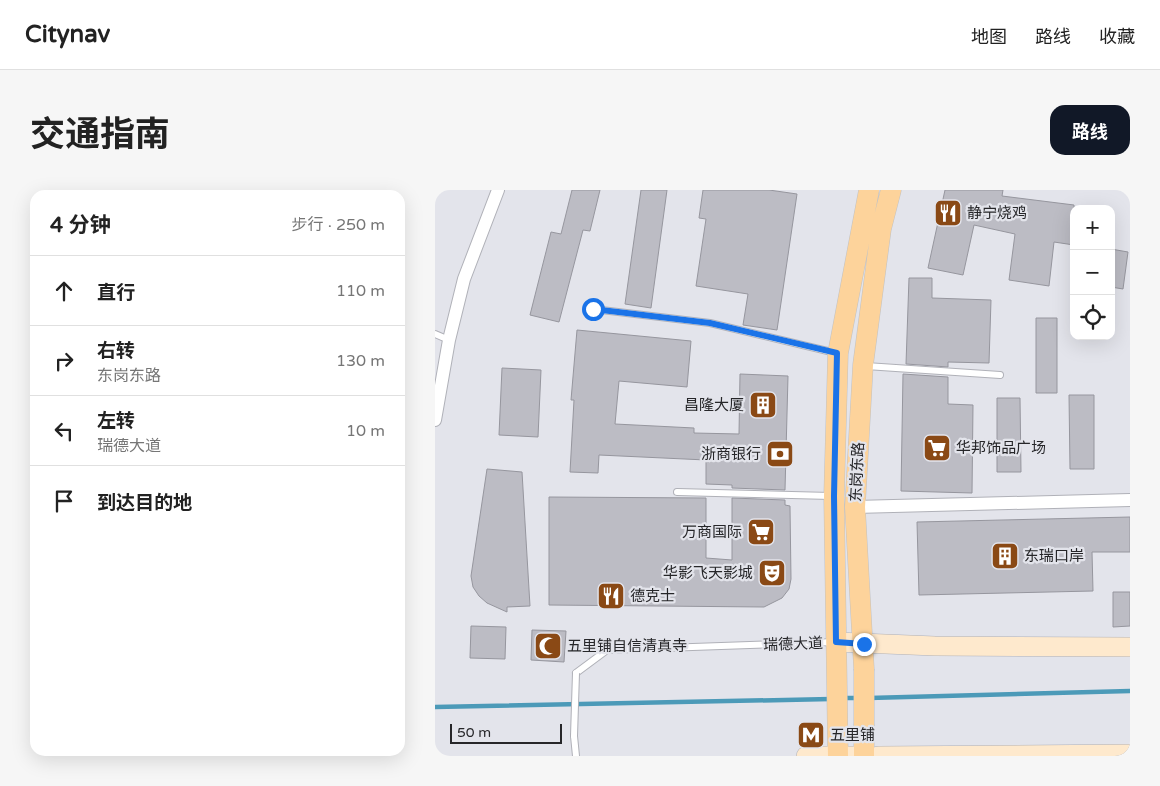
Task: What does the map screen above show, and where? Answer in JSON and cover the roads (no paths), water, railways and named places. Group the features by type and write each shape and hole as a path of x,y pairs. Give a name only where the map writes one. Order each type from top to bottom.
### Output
{"main road":[{"name":"东岗东路","path":"838,756 834,496 837,353 869,190"},
{"name":"东岗东路","path":"863,756 864,644 855,507 863,366 881,229 891,190"}],"street":[{"path":"435,420 449,340 465,279 498,190"},
{"path":"855,507 1130,500"},
{"name":"瑞德大道","path":"836,652 864,644 1130,647"},
{"path":"878,756 1130,754"},
{"path":"807,756 863,756"}],"lane":[{"path":"593,309 710,323 837,353"},
{"path":"435,334 449,340"},
{"path":"863,366 922,368 1000,375"},
{"path":"677,492 834,496"},
{"name":"瑞德大道","path":"576,756 574,736 576,673 607,650 836,652"}],"waterway":[{"path":"869,698 1130,691"},
{"path":"841,698 859,698"},
{"path":"435,707 831,699"}],"place":[{"name":"静宁烧鸡","path":"948,213"},
{"name":"昌隆大厦","path":"763,405"},
{"name":"华邦饰品广场","path":"937,448"},
{"name":"浙商银行","path":"780,454"},
{"name":"万商国际","path":"761,532"},
{"name":"东瑞口岸","path":"1005,556"},
{"name":"华影飞天影城","path":"772,573"},
{"name":"德克士","path":"611,596"},
{"name":"五里铺自信清真寺","path":"548,646"},
{"name":"五里铺","path":"811,735"}]}
